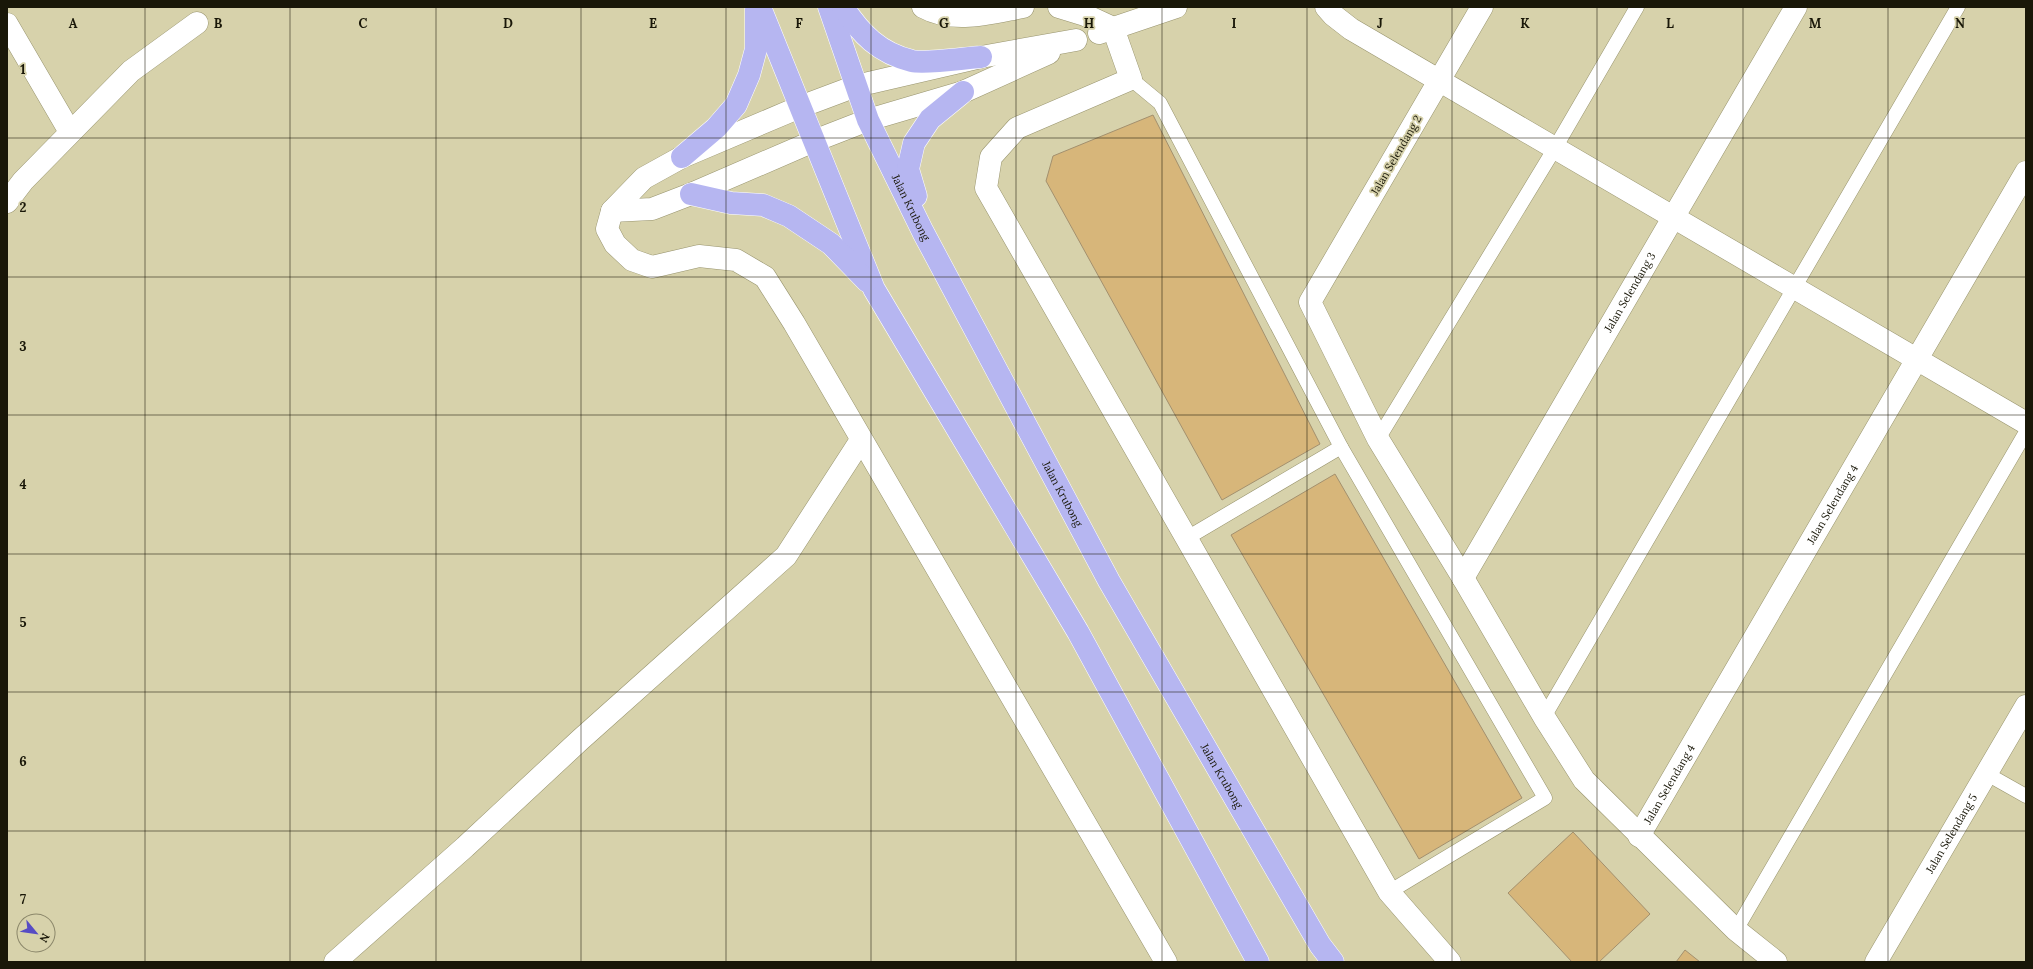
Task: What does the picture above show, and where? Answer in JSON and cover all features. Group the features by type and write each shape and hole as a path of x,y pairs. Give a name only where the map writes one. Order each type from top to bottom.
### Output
{"main road":[{"path":"682,157 716,128 736,105 749,75 756,49 756,7"},
{"path":"760,7 874,288 1078,632 1258,962"},
{"name":"Jalan Krubong","path":"829,7 868,120 923,232 1109,581 1320,945 1333,962"},
{"path":"844,7 857,28 882,50 913,61 980,57"},
{"path":"923,232 918,202 908,168 914,143 930,119 963,92"},
{"path":"692,194 731,203 763,205 789,216 831,244 874,288"}],"street":[{"path":"923,7 932,12 960,17 1023,7"},
{"path":"1059,7 1085,15 1113,28 1131,79 1017,128 991,157 986,188 1389,892 1450,962"},
{"path":"612,211 652,208 692,194 814,141 868,120 963,92 1076,40 1176,7"},
{"path":"1326,7 1350,29 2026,423"},
{"name":"Jalan Selendang 2","path":"1378,439 1310,302 1482,7"},
{"name":"Jalan Selendang 3","path":"1463,578 1796,7"},
{"path":"7,202 23,181 131,72 197,23"},
{"path":"7,24 70,132"},
{"path":"1076,40 980,57 856,86 800,108 682,157 644,178 612,211 607,229 615,244 632,260 652,267 699,256 736,260 765,277 794,324 1166,962"},
{"name":"Jalan Selendang 4","path":"1639,836 2026,172"},
{"path":"1378,439 1463,578 1544,717 1584,780 1639,836 1736,930 1776,962"},
{"path":"335,962 465,847 580,740 786,556 861,440"},
{"name":"Jalan Selendang 5","path":"1876,962 2026,706"}],"lane":[{"path":"1378,439 1555,148 1637,7"},
{"path":"1544,717 1958,7"},
{"path":"1131,79 1160,103 1341,447 1545,798 1389,892"},
{"path":"1736,930 2026,432"},
{"path":"1187,538 1341,447"},
{"path":"1987,774 2026,796"}],"building":[{"path":"1153,115 1320,444 1222,500 1046,181 1053,156"},
{"path":"1335,474 1522,798 1419,859 1231,535"},
{"path":"1573,832 1650,914 1599,962 1572,962 1508,893"},
{"path":"1685,950 1700,962 1676,962"}]}
